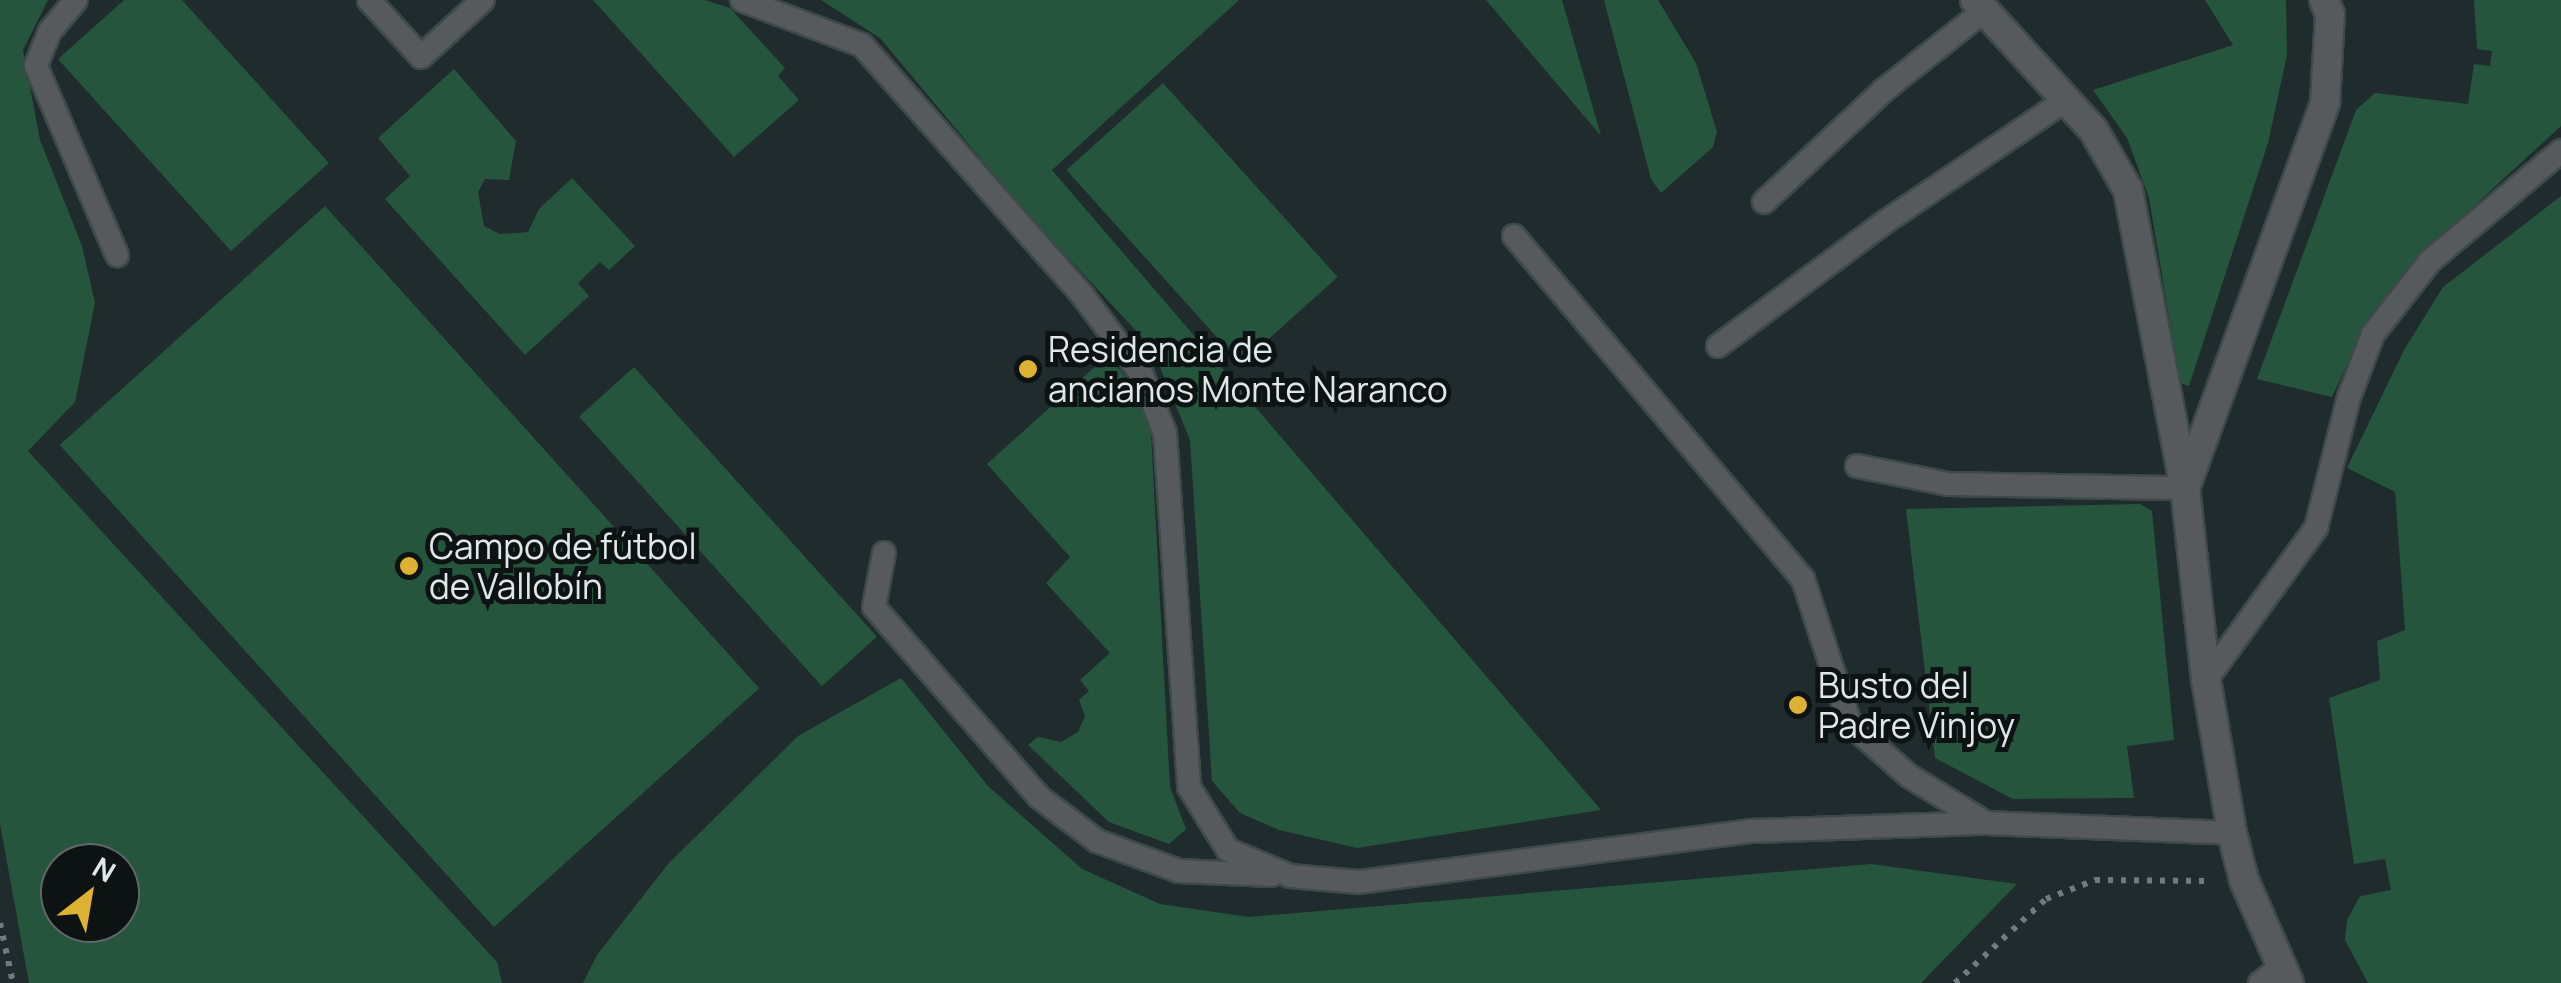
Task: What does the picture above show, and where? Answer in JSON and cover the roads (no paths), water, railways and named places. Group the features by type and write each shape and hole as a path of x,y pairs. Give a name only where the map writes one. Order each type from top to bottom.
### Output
{"street":[{"path":"2185,488 2326,103 2330,14 2324,0"},
{"path":"1980,5 2094,131 2128,190 2185,488 2206,680 2232,833 2277,978"}],"lane":[{"path":"76,0 50,30 36,66 117,255"},
{"path":"369,0 421,57 483,0"},
{"path":"742,0 862,45 1083,296 1142,375 1165,433 1189,787 1228,850 1290,876"},
{"path":"1764,202 1980,5"},
{"path":"1718,346 1916,200 2066,100"},
{"path":"2206,680 2316,528 2349,397 2373,334 2430,260 2561,152"},
{"path":"1514,236 1804,579 1850,724 1909,776 1986,823"},
{"path":"1857,466 2002,487 2185,488"},
{"path":"884,553 874,607 1039,797 1097,841 1179,871 1359,882 1753,831 1986,823 2232,833"}],"place":[{"name":"Residencia de ancianos Monte Naranco","path":"1028,369"},
{"name":"Campo de fútbol de Vallobín","path":"409,566"},
{"name":"Busto del Padre Vinjoy","path":"1798,705"}]}
